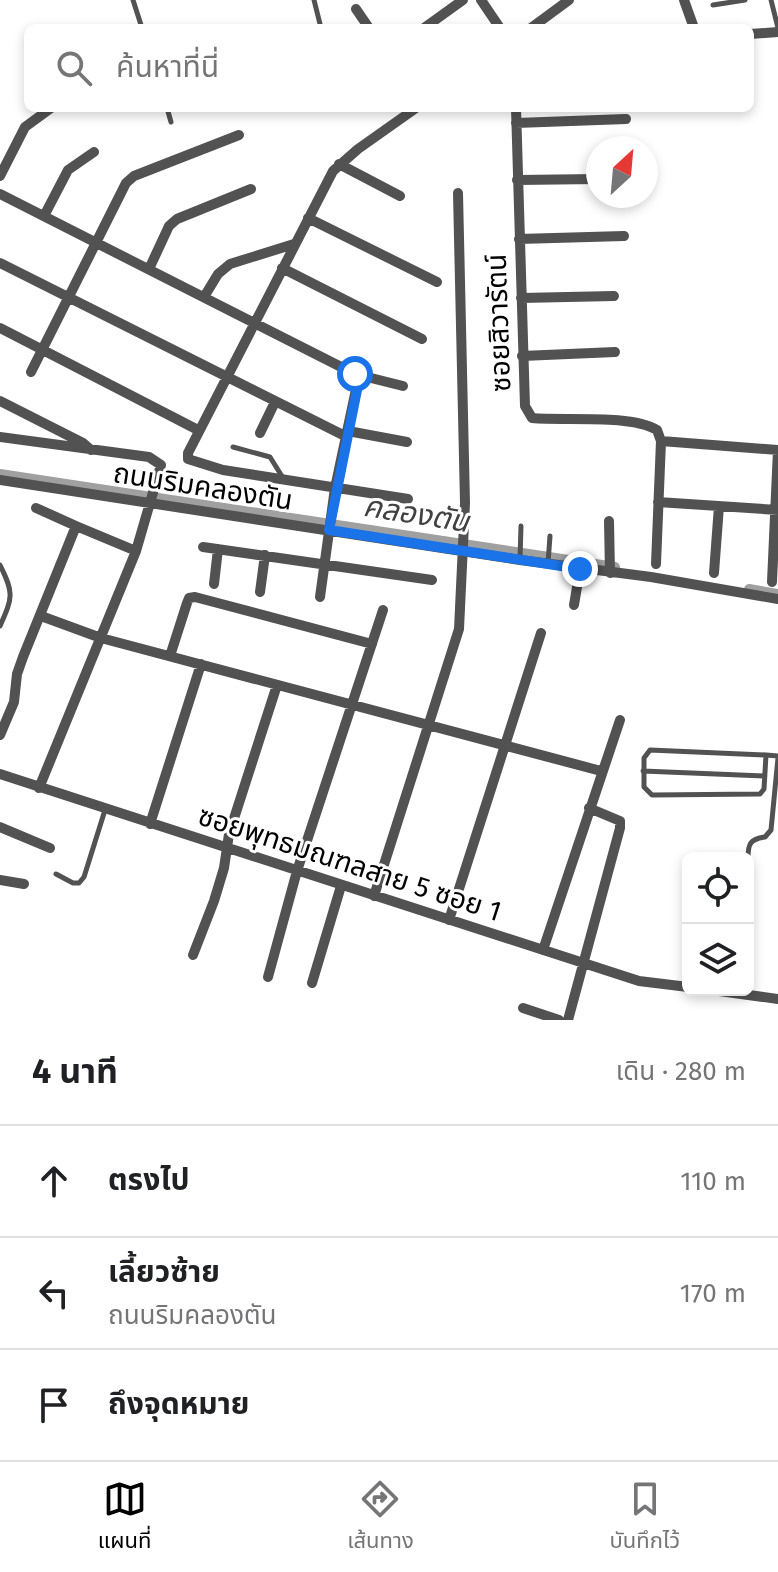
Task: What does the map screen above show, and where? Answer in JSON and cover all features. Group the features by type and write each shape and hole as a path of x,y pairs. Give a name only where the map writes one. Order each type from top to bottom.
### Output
{"street":[{"path":"430,24 463,0"},
{"path":"481,0 497,24"},
{"path":"536,24 569,0"},
{"path":"684,0 693,24"},
{"path":"356,9 366,24"},
{"path":"754,33 778,30"},
{"path":"0,176 25,127 46,112"},
{"path":"408,499 223,470 188,459 188,453 327,181 339,164 410,112"},
{"name":"ซอยสิวารัตน์","path":"516,112 525,406 532,418 643,425 657,430 661,441"},
{"path":"516,123 626,119"},
{"path":"31,372 126,183 134,176 239,135"},
{"path":"44,216 68,170 94,152"},
{"path":"339,164 400,196"},
{"path":"517,180 586,179"},
{"path":"149,269 169,226 177,219 251,189"},
{"path":"374,896 459,629 464,440 458,193"},
{"path":"0,194 355,374 403,386"},
{"path":"308,218 437,282"},
{"path":"519,239 624,236"},
{"path":"204,297 218,274 230,264 294,244"},
{"path":"0,263 275,402 347,434 407,442"},
{"path":"282,268 422,339"},
{"path":"521,298 614,296"},
{"path":"0,328 198,430"},
{"path":"522,356 615,352"},
{"path":"320,597 335,488 358,380 355,374"},
{"path":"0,401 93,451"},
{"path":"260,433 275,402"},
{"path":"0,437 149,457 161,465 136,551 39,788"},
{"path":"656,564 661,441 778,450 772,582"},
{"name":"ถนนริมคลองตัน","path":"0,480 462,544 580,569 610,568 778,599"},
{"path":"658,502 777,510"},
{"path":"714,573 719,506"},
{"path":"36,508 136,551"},
{"path":"609,521 610,568"},
{"path":"0,735 14,702 17,674 76,526"},
{"path":"203,547 432,580"},
{"path":"214,584 218,549"},
{"path":"260,592 265,555"},
{"path":"574,605 580,569"},
{"path":"170,656 189,598 195,597 372,644"},
{"path":"268,977 297,871 383,610"},
{"path":"41,616 101,638 601,771"},
{"path":"449,920 541,633"},
{"path":"150,824 201,664"},
{"path":"193,955 224,868 226,848 277,685"},
{"path":"543,950 620,720"},
{"name":"ซอยพุทธมณฑลสาย 5 ซอย 1","path":"0,774 639,981 682,986"},
{"path":"568,1020 620,828 620,821 616,818 589,808"},
{"path":"0,827 50,848"},
{"path":"0,880 24,884"},
{"path":"312,983 341,886"},
{"path":"754,996 778,999"},
{"path":"523,1008 559,1020"}],"lane":[{"path":"133,0 141,24"},
{"path":"314,0 320,24"},
{"path":"713,5 745,0"},
{"path":"771,0 778,30"},
{"path":"168,112 171,122"},
{"path":"233,447 270,457 284,479"},
{"path":"520,558 521,526"},
{"path":"548,562 550,536"},
{"path":"0,565 11,588 11,600 0,626"},
{"path":"748,852 749,843 754,838 765,837 771,830 778,757 766,755 650,750 644,758 644,787 652,795 753,796 764,789 766,755"},
{"path":"643,771 765,776"},
{"path":"56,874 73,883 79,883 84,877 105,810"}],"waterway":[{"name":"คลองตัน","path":"0,474 615,567"},
{"name":"คลองตัน","path":"749,589 778,594"}],"route":[{"path":"355,374 357,390 329,530 580,569"}]}
